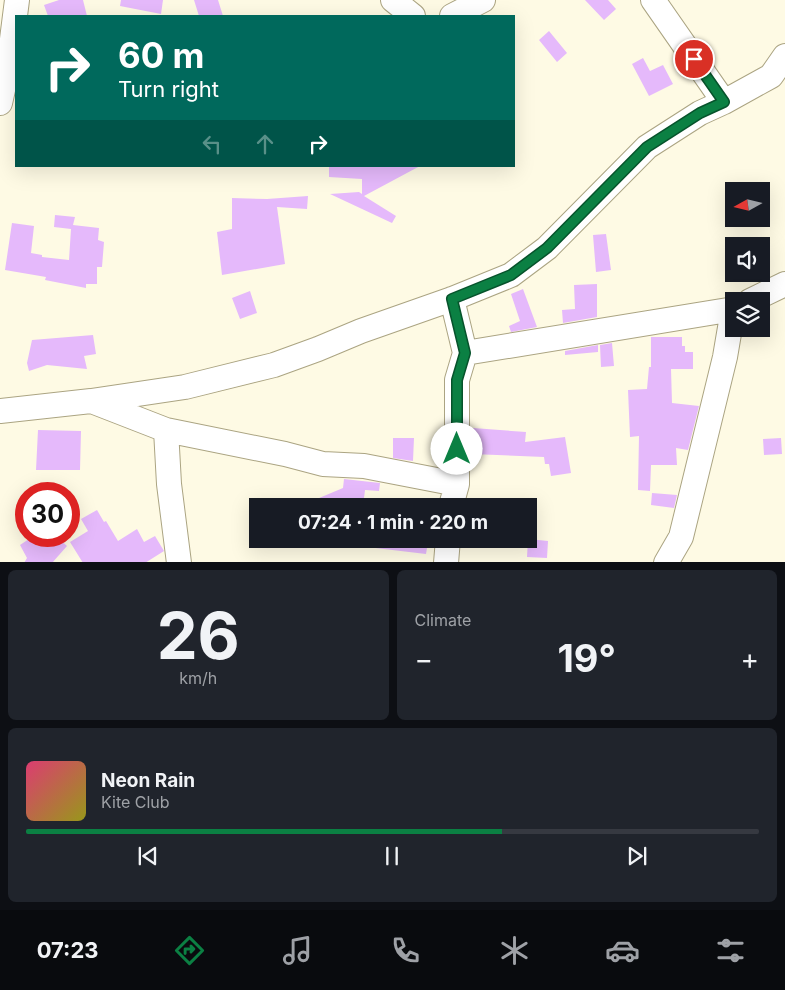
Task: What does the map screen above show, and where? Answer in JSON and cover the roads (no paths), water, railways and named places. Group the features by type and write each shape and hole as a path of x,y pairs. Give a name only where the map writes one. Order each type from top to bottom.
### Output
{"street":[{"path":"15,15 17,0"},
{"path":"392,0 412,15"},
{"path":"454,15 483,0"},
{"path":"653,0 724,102"},
{"path":"0,103 9,63 15,16"},
{"path":"0,411 185,388 274,365 511,275 547,248 647,147 700,113 771,76 785,56"},
{"path":"769,292 785,284"},
{"path":"91,401 166,430 293,455 323,464 364,466 454,495 457,380 465,353 452,299"},
{"path":"465,353 725,309"},
{"path":"666,562 681,537 730,337"},
{"path":"166,430 169,484 179,562"},
{"path":"446,562 447,548"}]}
